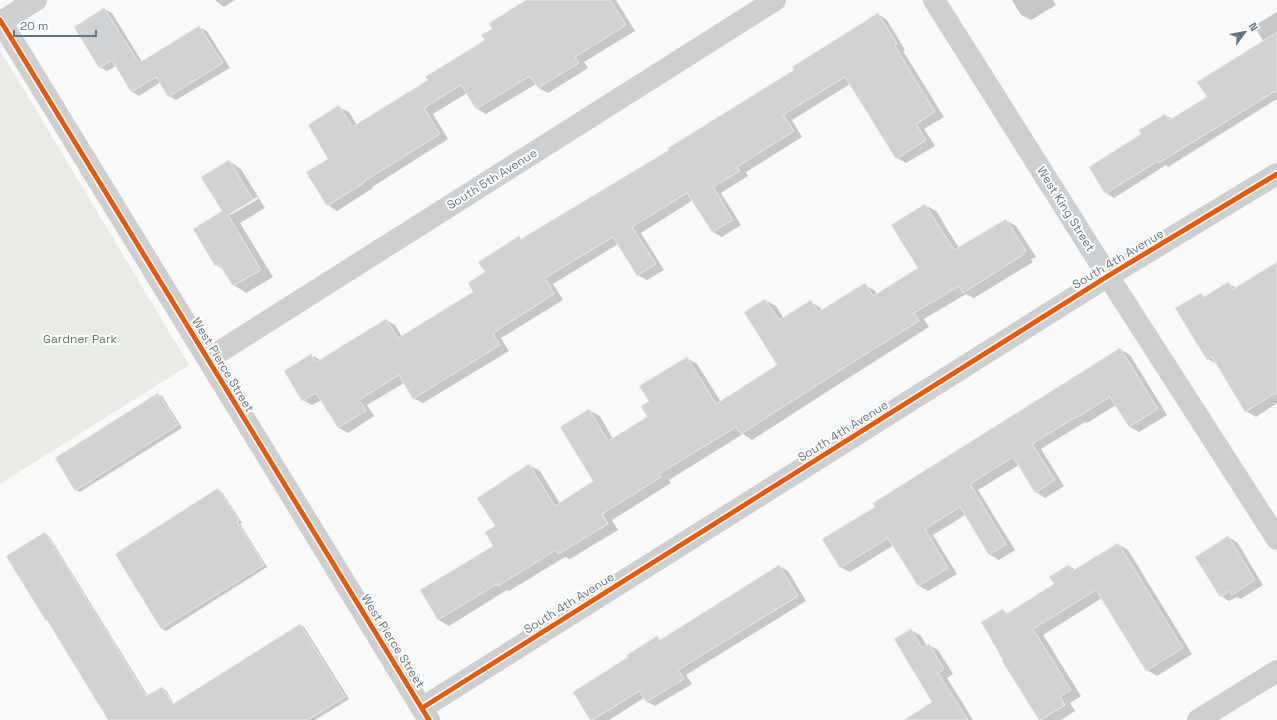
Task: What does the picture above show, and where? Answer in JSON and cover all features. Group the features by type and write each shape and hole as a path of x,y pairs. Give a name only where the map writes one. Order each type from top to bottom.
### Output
{"street":[{"path":"1,21 36,0"},
{"name":"South 5th Avenue","path":"208,358 775,0"},
{"name":"West King Street","path":"934,0 1108,276 1277,539"},
{"name":"West Pierce Street","path":"1,21 426,714"},
{"name":"South 4th Avenue","path":"426,714 1108,276 1277,174"},
{"path":"1198,720 1277,671"}],"green space":[{"name":"Gardner Park","path":"0,50 189,365 0,484"}],"building":[{"path":"526,0 610,0 626,25 575,57 579,63 538,88 530,76 476,109 461,85 424,108 440,134 327,206 306,172 328,159 308,125 339,105 352,127 428,80 425,77 485,40 481,35 492,29 489,23"},
{"path":"104,8 139,63 199,26 223,63 168,97 156,77 131,92 112,60 99,68 74,27"},
{"path":"878,13 897,44 895,46 935,112 916,124 926,140 896,159 845,77 783,115 794,131 737,167 740,171 713,187 733,220 712,232 687,193 632,227 656,264 637,276 613,237 545,278 554,294 493,333 500,345 413,399 399,375 359,400 366,411 338,428 316,393 302,401 284,371 311,354 316,362 386,319 398,338 473,292 468,283 485,272 478,262 519,236 521,239 669,150 668,148 794,70 792,67"},
{"path":"1277,32 1277,90 1159,163 1158,161 1105,194 1089,167 1141,134 1139,130 1165,114 1169,120 1207,97 1197,82"},
{"path":"229,160 253,200 228,215 261,270 233,286 219,264 215,266 193,229 222,211 201,177"},
{"path":"925,204 954,250 1006,219 1026,251 1022,253 1023,255 963,293 959,286 914,313 919,321 741,434 736,427 659,474 661,477 602,514 608,524 558,554 556,550 498,586 497,584 438,620 420,590 493,546 485,532 495,526 477,498 529,464 555,506 593,481 560,427 589,409 608,441 647,417 641,406 649,401 639,386 687,357 716,404 777,365 744,312 765,299 779,320 811,300 818,312 865,283 873,296 918,268 891,225"},
{"path":"1277,262 1277,392 1245,412 1212,357 1207,360 1175,308 1201,293 1204,297 1228,282 1233,289"},
{"path":"1120,348 1158,409 1129,427 1110,397 1032,444 1055,480 1035,493 1013,457 970,484 1006,544 989,555 960,507 925,529 948,568 918,586 888,538 840,568 822,539 875,507 873,503"},
{"path":"158,393 178,425 75,491 55,458"},
{"path":"218,488 264,565 161,629 115,554"},
{"path":"45,532 146,696 162,687 173,704 300,624 345,697 308,720 108,720 6,556"},
{"path":"1228,536 1255,580 1232,595 1230,591 1220,597 1195,557"},
{"path":"1118,543 1183,648 1146,671 1096,590 1033,629 1071,690 1060,697 1065,705 1039,720 1002,661 1003,660 981,622 1003,609 1006,614 1054,584 1049,577 1068,565 1072,571"},
{"path":"779,565 798,596 678,670 684,679 646,702 639,691 593,720 590,720 573,692 628,657 627,655 657,636 660,640"},
{"path":"911,629 922,648 929,644 944,669 938,673 968,720 904,720 932,702 894,639"}],"cycle path":[{"path":"0,20 429,720"},
{"path":"422,708 1108,276 1277,174"}]}
